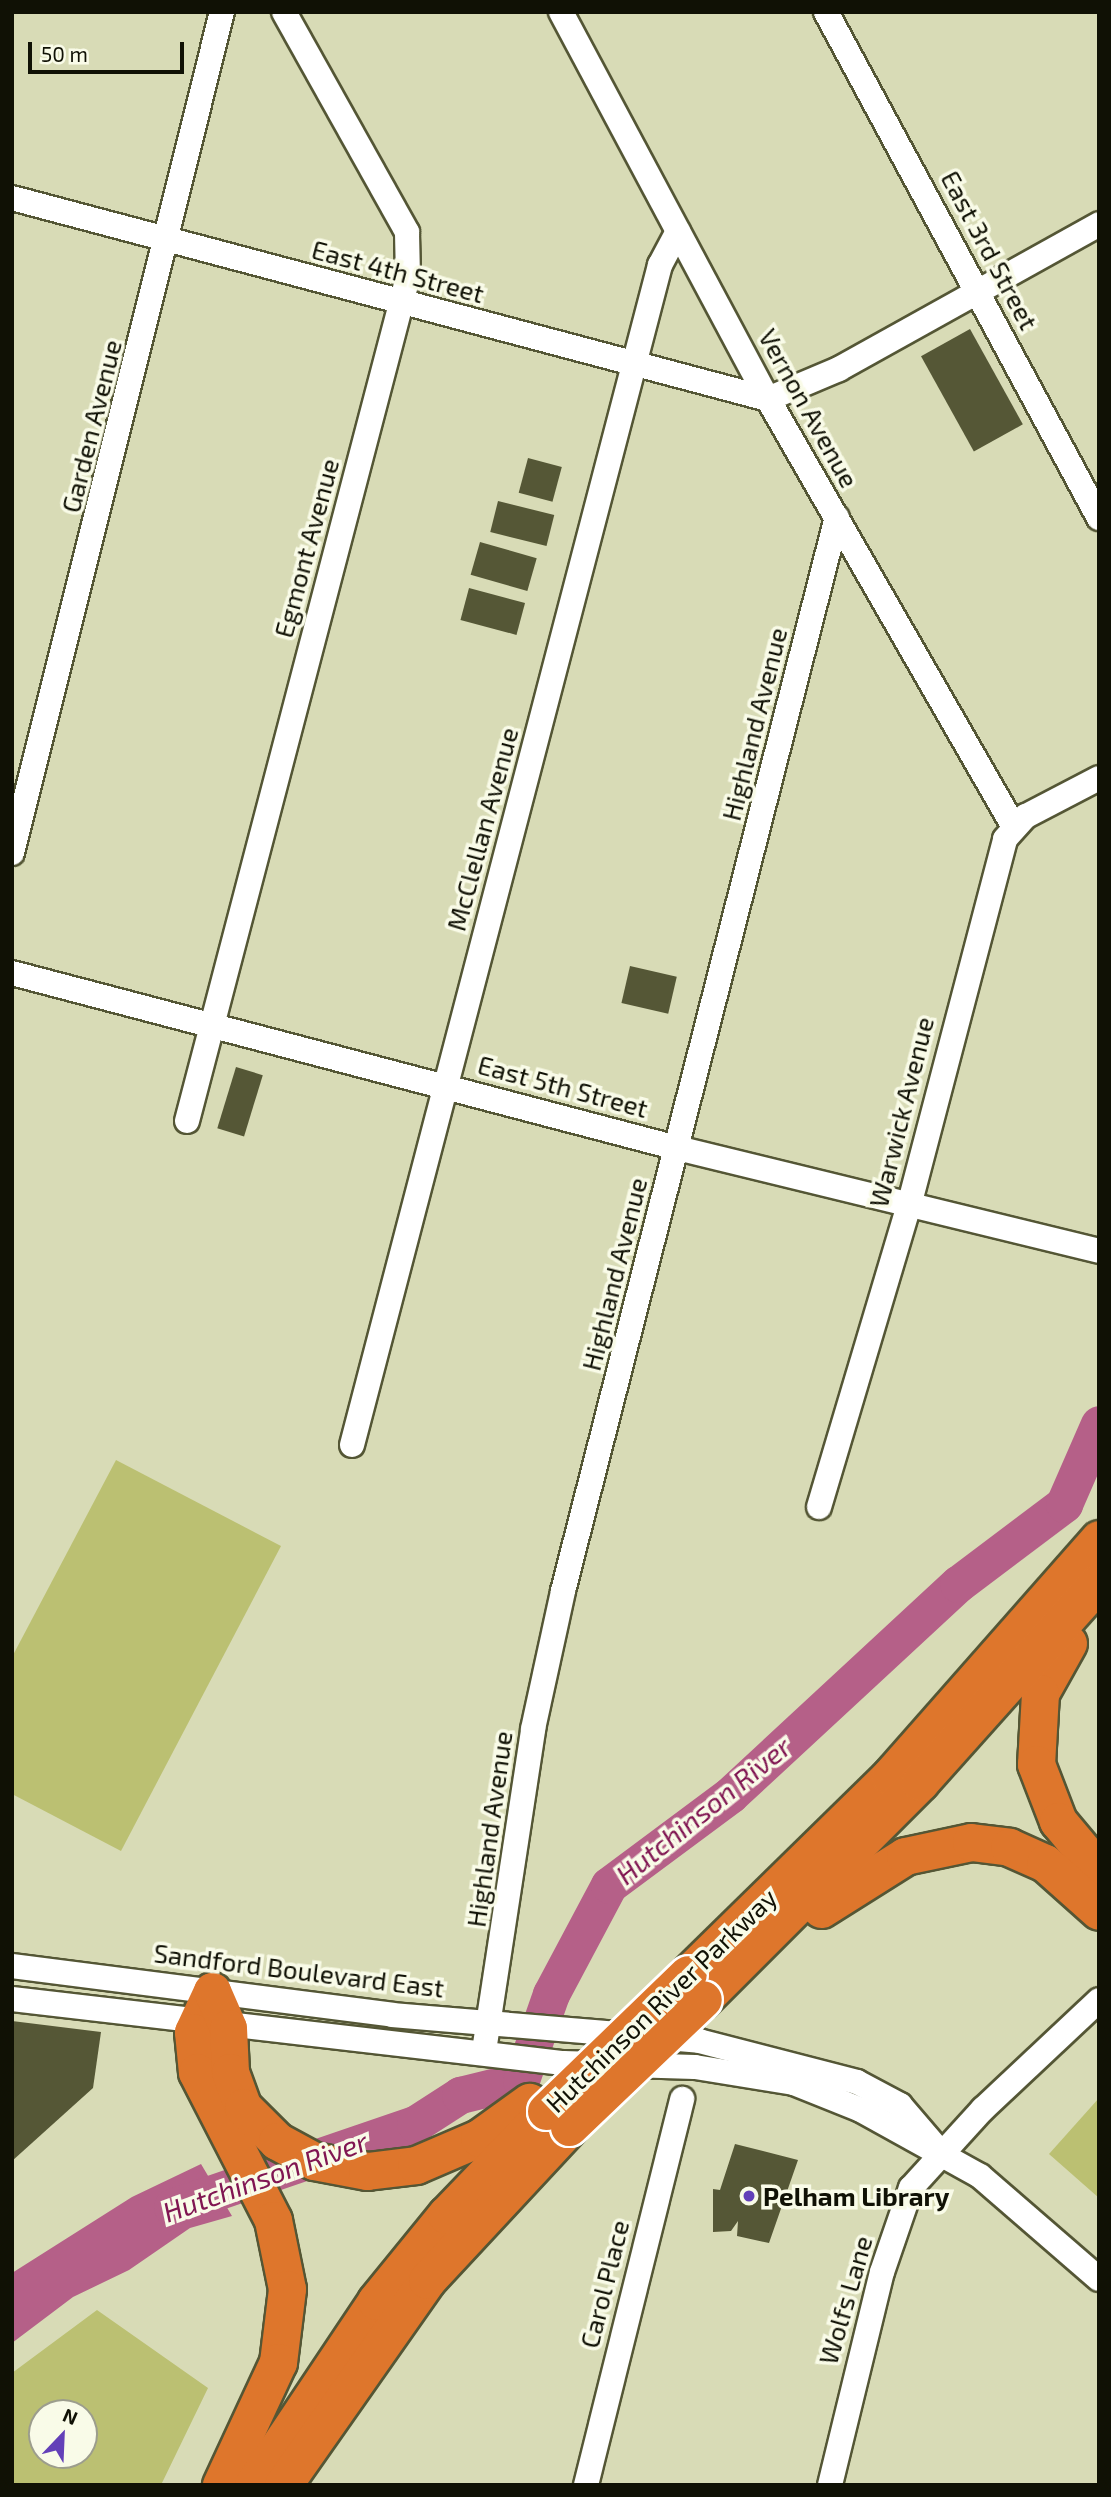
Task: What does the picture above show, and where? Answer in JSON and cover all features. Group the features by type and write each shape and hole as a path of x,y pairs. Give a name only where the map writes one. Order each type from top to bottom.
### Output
{"highway":[{"name":"Hutchinson River Parkway","path":"253,2485 376,2301 551,2110 696,1987 920,1744 1099,1539"},
{"name":"Hutchinson River Parkway","path":"696,1987 737,1966 920,1782 1099,1582"},
{"path":"1099,1596 1048,1674 1035,1742 1049,1804 1099,1870"},
{"path":"737,1966 858,1881 905,1856 945,1845 997,1845 1028,1855 1061,1874 1099,1910"},
{"path":"212,2013 195,2064 229,2112 267,2206 286,2272 285,2333 270,2383 221,2485"},
{"name":"Hutchinson River Parkway","path":"283,2485 551,2110"},
{"path":"229,2112 297,2154 367,2171 449,2154 551,2110"}],"street":[{"name":"Garden Avenue","path":"12,853 170,238 222,12"},
{"name":"Egmont Avenue","path":"187,1121 400,305 407,232 284,12"},
{"name":"Vernon Avenue","path":"561,12 768,399 1014,827"},
{"name":"East 3rd Street","path":"826,12 1099,518"},
{"name":"East 4th Street","path":"12,198 170,238 400,305 768,399"},
{"path":"768,399 839,369 1099,225"},
{"name":"McClellan Avenue","path":"352,1445 660,265 678,231"},
{"name":"Highland Avenue","path":"489,2051 533,1729 836,517"},
{"path":"1014,827 1099,778"},
{"name":"Warwick Avenue","path":"819,1507 910,1202 995,867 1014,827"},
{"name":"East 5th Street","path":"12,973 211,1028 446,1085 677,1149 910,1202 1099,1251"},
{"name":"Sandford Boulevard East","path":"12,1966 212,2013 563,2063 695,2067 794,2084 943,2155 980,2176 1099,2279"},
{"name":"Sandford Boulevard East","path":"12,1999 212,2013 494,2024 699,2041 809,2064 900,2105 943,2155"},
{"name":"Wolfs Lane","path":"830,2485 899,2222 911,2188 1099,2000"},
{"name":"Carol Place","path":"586,2485 682,2099"}],"green space":[{"path":"116,1460 281,1546 121,1851 12,1794 12,1657"},
{"path":"1099,2098 1099,2198 1049,2154"},
{"path":"97,2310 208,2388 161,2485 12,2485 12,2373"}],"shaded area":[{"path":"201,2164 232,2216 190,2228 129,2270 73,2297 12,2343 12,2273 132,2197"}],"building":[{"path":"970,329 1023,424 974,451 921,356"},
{"path":"528,458 562,467 552,502 519,493"},
{"path":"498,501 554,515 547,546 490,532"},
{"path":"480,542 537,558 527,591 471,575"},
{"path":"469,588 525,603 516,635 460,620"},
{"path":"630,966 677,977 668,1014 621,1003"},
{"path":"236,1067 263,1075 244,1136 217,1128"},
{"path":"12,2021 101,2032 93,2088 12,2161"},
{"name":"Pelham Library","path":"735,2144 798,2160 769,2243 737,2236 738,2221 731,2231 713,2232 713,2189 720,2190"}],"waterway":[{"name":"Hutchinson River","path":"172,2207 415,2124 460,2095 521,2080 551,1994 609,1885 730,1795 958,1584 1064,1504 1099,1424"}],"place":[{"name":"Pelham Library","path":"749,2196"}]}
